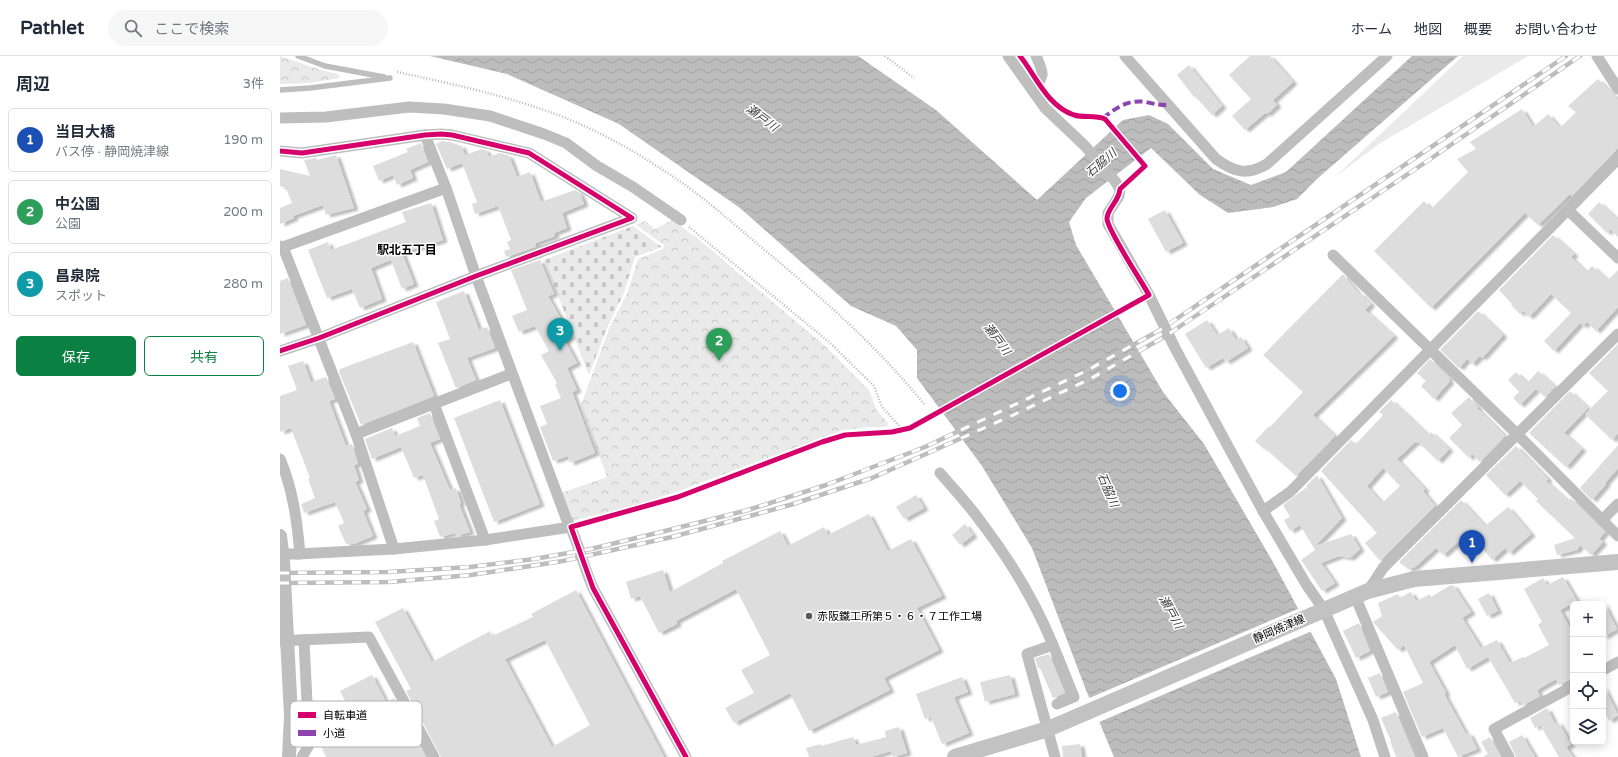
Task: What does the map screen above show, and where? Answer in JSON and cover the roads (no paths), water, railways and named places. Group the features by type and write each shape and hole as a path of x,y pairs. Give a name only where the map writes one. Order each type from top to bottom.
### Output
{"main road":[{"name":"静岡焼津線","path":"955,757 1054,727 1362,594 1414,579 1618,562"}],"street":[{"path":"1008,56 1045,108 1084,146 1115,181 1120,189 1119,196 1108,213 1108,224 1149,295 1263,510 1306,584 1373,720 1385,757"},
{"path":"1031,88 1039,83 1043,74 1036,56"},
{"path":"1125,56 1216,159 1228,168 1249,172 1259,169 1267,164 1387,56"},
{"path":"1597,56 1618,89"},
{"path":"280,118 326,117 409,108 444,109 490,116 566,143 597,166 681,220"},
{"path":"280,151 302,154 425,136 441,134 452,135 529,153 632,218 476,276 319,338 280,351"},
{"path":"425,136 446,188 512,374 593,588 686,757"},
{"path":"1263,510 1290,492 1618,159"},
{"path":"394,549 356,434 282,247 446,188"},
{"path":"1568,210 1618,258"},
{"path":"1333,255 1518,435 1618,536"},
{"path":"1423,757 1362,594 1382,568 1518,435 1618,334"},
{"path":"356,434 512,374"},
{"path":"434,404 484,540"},
{"path":"280,459 296,513 299,554"},
{"path":"940,473 981,521 1011,564 1040,615 1074,697 1056,704"},
{"path":"1602,520 1618,504"},
{"path":"280,554 394,549 484,540 571,527"},
{"path":"280,536 283,560 290,701"},
{"path":"280,642 368,637 403,701"},
{"path":"302,640 306,701"},
{"path":"1053,645 1027,654 1054,727 1055,757"},
{"path":"1606,668 1618,662"},
{"path":"1509,757 1494,728 1570,688"},
{"path":"422,735 434,757"},
{"path":"289,757 290,736"},
{"path":"302,757 308,747"}],"lane":[{"path":"280,90 310,88 390,78 325,66 298,56"}],"water":[{"path":"430,56 858,56 936,110 1037,200 1123,120 1149,115 1168,124 1213,169 1251,185 1286,172 1412,56 1458,56 1318,178 1297,199 1273,207 1228,213 1200,195 1151,148 1086,198 1069,222 1076,245 1163,392 1204,444 1273,562 1336,679 1361,757 1114,757 1086,690 1032,548 982,466 917,378 917,350 896,326 851,306 740,208 619,124 507,74"}],"railway":[{"path":"280,573 388,572 470,567 534,559 591,549 748,510 826,485 925,447 1086,371 1160,330 1566,56"},
{"path":"280,583 389,582 471,575 563,561 672,537 790,505 872,478 1090,379 1164,337 1423,164 1580,56"}],"place":[{"name":"昌泉院","path":"560,351"},
{"name":"中公園","path":"719,361"},
{"name":"当目大橋","path":"1472,563"},
{"name":"赤阪鐵工所第５・６・７工作工場","path":"809,616"}],"district":[{"name":"駅北五丁目","path":"407,250"}],"water label":[{"name":"瀬戸川","path":"762,118"},
{"name":"石脇川","path":"1101,163"},
{"name":"瀬戸川","path":"997,339"},
{"name":"石脇川","path":"1108,490"},
{"name":"瀬戸川","path":"1171,612"}]}
